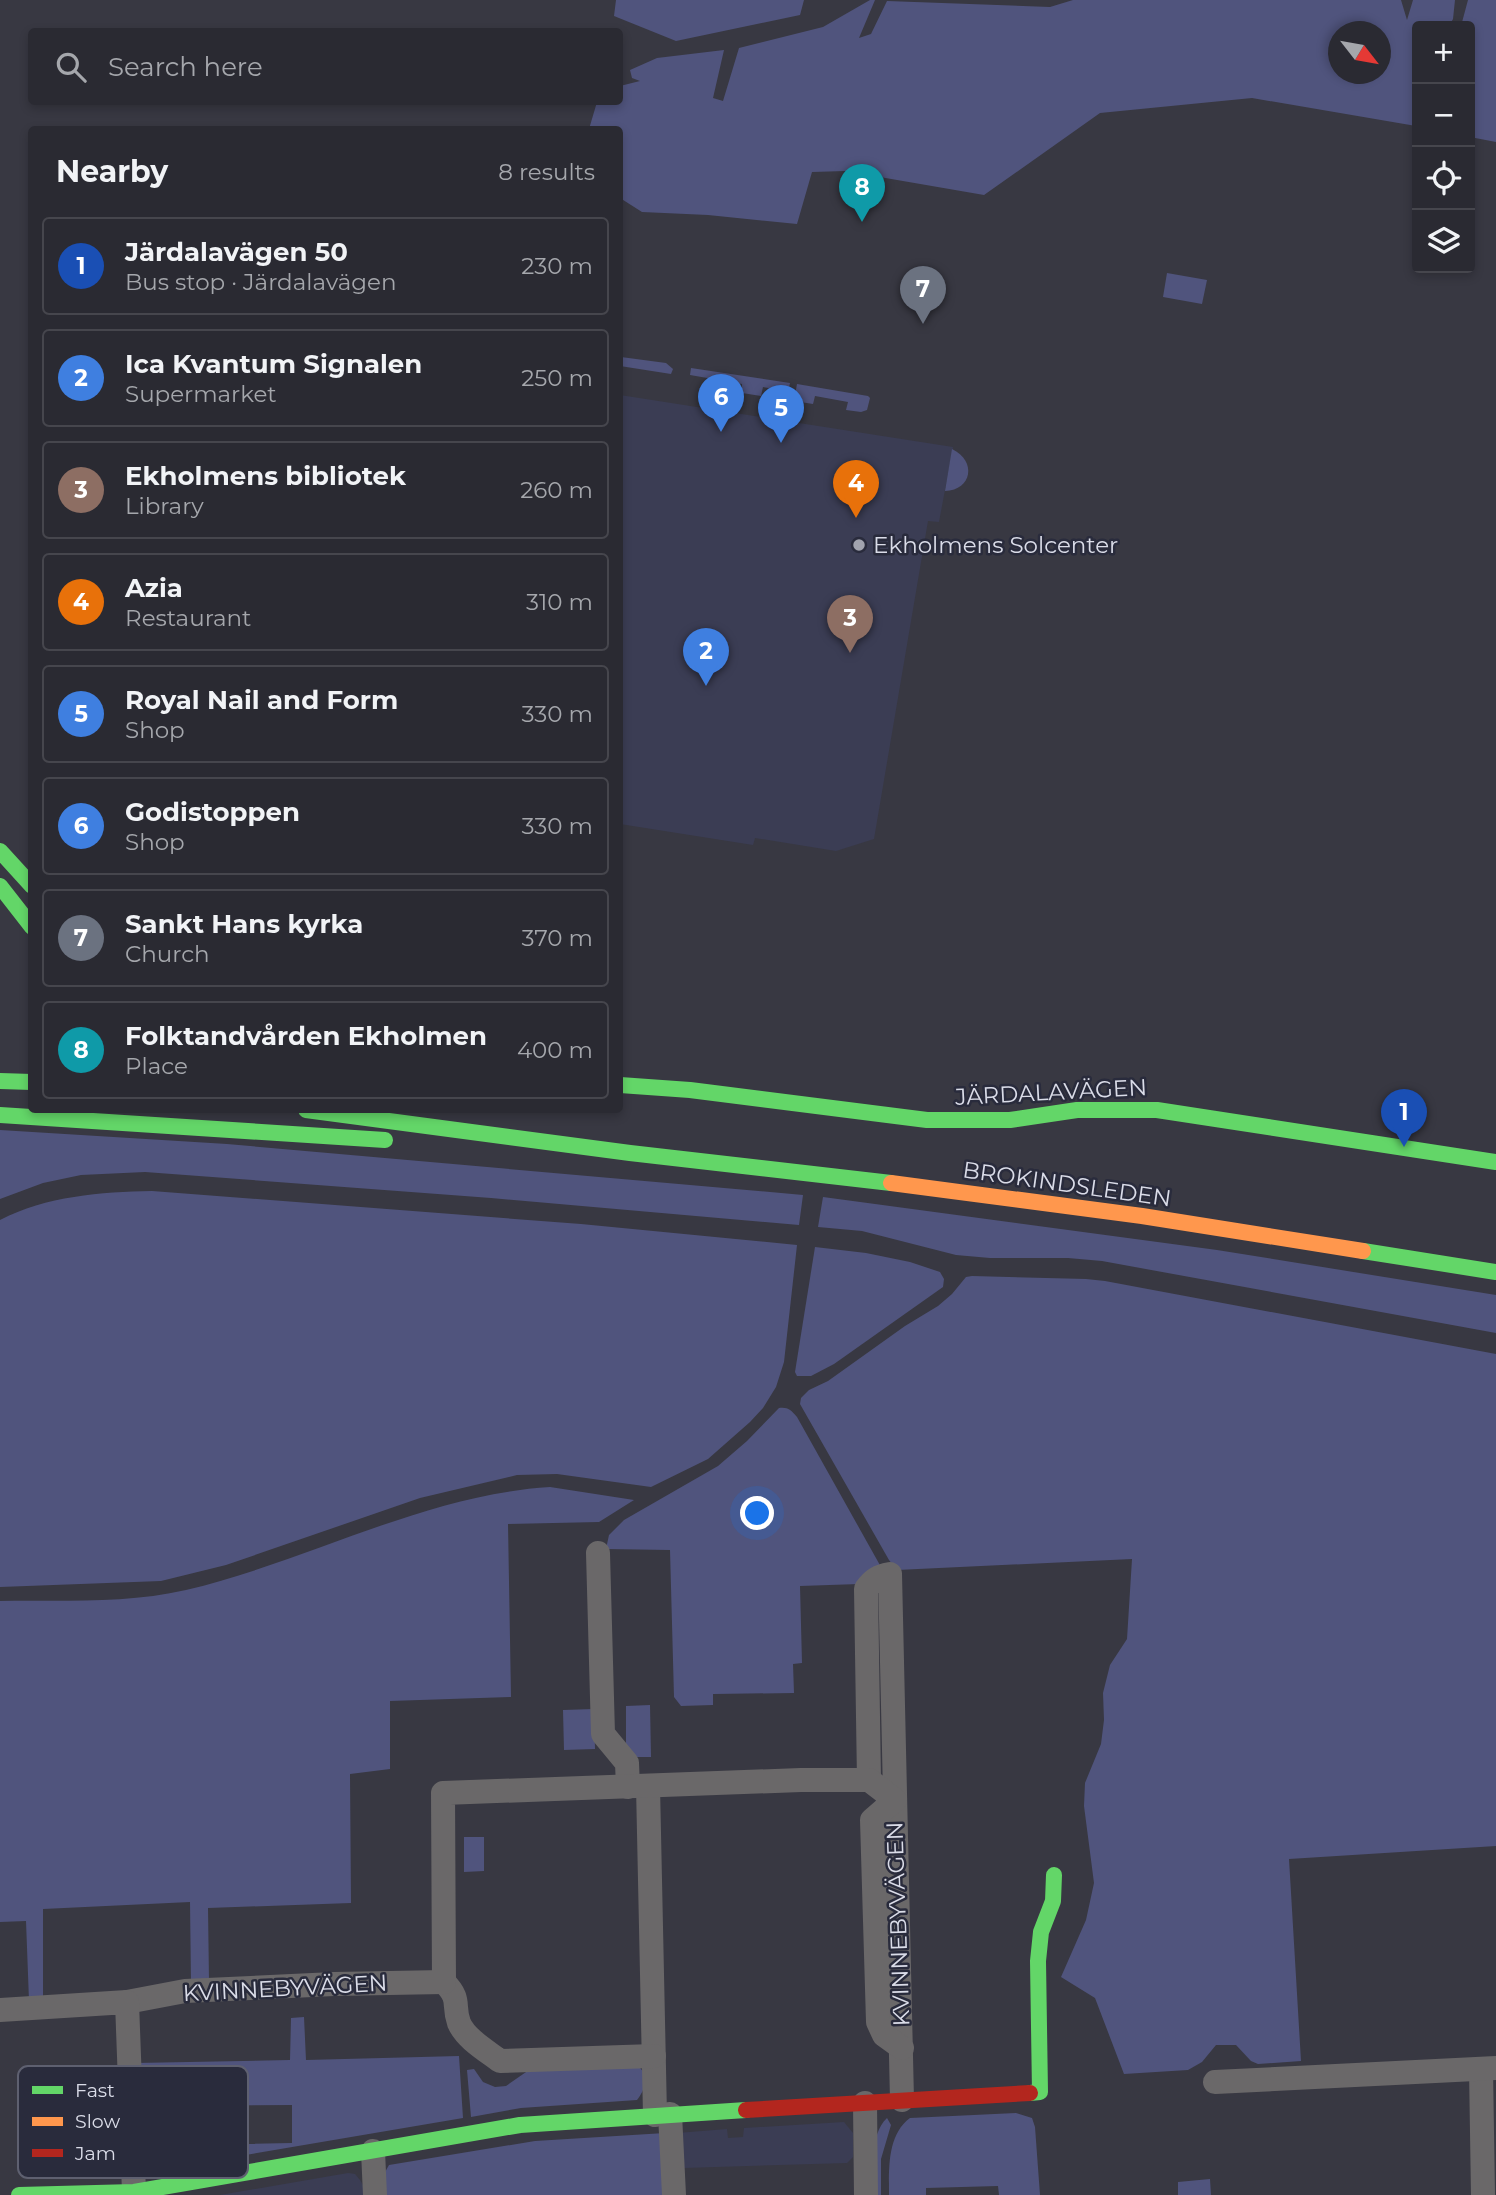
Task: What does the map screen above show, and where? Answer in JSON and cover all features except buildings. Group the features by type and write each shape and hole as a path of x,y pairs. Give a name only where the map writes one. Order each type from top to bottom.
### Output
{"street":[{"path":"0,851 28,882"},
{"path":"0,886 28,922"},
{"name":"JÄRDALAVÄGEN","path":"623,1072 690,1090"},
{"path":"0,1073 28,1082"},
{"path":"0,1081 28,1082"},
{"name":"JÄRDALAVÄGEN","path":"623,1085 690,1090 927,1120 1010,1120 1077,1110 1157,1110 1496,1162"},
{"name":"BROKINDSLEDEN","path":"329,1113 1129,1214 1496,1272"},
{"path":"0,1115 401,1141"},
{"name":"BROKINDSLEDEN","path":"428,1142 630,1153"},
{"path":"598,1553 603,1734 628,1763 638,1787 654,2056 674,2195"},
{"name":"KVINNEBYVÄGEN","path":"895,1800 869,1780 866,1589 871,1581 890,1574 902,2100"},
{"path":"654,2056 500,2061 467,2035 459,2022 455,1993 444,1982 443,1793 869,1780"},
{"path":"248,2173 520,2125 1040,2092 1038,1961 1041,1932 1053,1901 1054,1875"},
{"name":"KVINNEBYVÄGEN","path":"0,2010 127,2002 185,1991 444,1982"},
{"path":"127,2002 132,2066"},
{"path":"1215,2082 1489,2068 1483,2195"},
{"path":"865,2103 866,2195"},
{"path":"373,2151 375,2195"},
{"path":"19,2195 143,2192 222,2178"}],"shaded area":[{"path":"616,0 804,0 800,15 676,41 614,16"},
{"path":"870,0 875,0 859,38 871,34 887,1 1050,7 1073,0 1401,0 1407,20 1413,0 1455,0 1452,21 1412,21 1412,125 1252,98 1100,113 984,195 845,171 812,172 797,224 708,215 642,212 623,200 623,126 590,126 596,105 623,105 623,85 640,81 632,78 630,70 657,58 724,50 713,98 723,101 739,48 823,27"},
{"path":"1468,0 1496,0 1496,142 1475,138 1475,21 1462,21"},
{"path":"1167,273 1207,280 1202,304 1163,297"},
{"path":"623,357 666,363 673,369 671,374 623,366"},
{"path":"691,368 790,383 788,392 763,387 761,396 742,393 742,384 690,375"},
{"path":"797,384 868,396 870,398 867,410 846,410 848,402 815,396 813,404 794,401"},
{"path":"623,395 953,447 939,522 928,521 874,839 836,851 755,838 753,845 623,824"},
{"path":"952,449 965,460 968,474 961,486 945,491"},
{"path":"0,1130 227,1144 803,1195 799,1225 145,1172 81,1175 43,1183 0,1199"},
{"path":"152,1191 581,1224 797,1245 784,1362 776,1387 750,1422 708,1459 651,1487 557,1474 517,1475 420,1498 226,1565 161,1581 0,1587 0,1220 36,1205 74,1197"},
{"path":"823,1197 1217,1250 1496,1295 1496,1333 1102,1261 956,1255 862,1231 818,1227"},
{"path":"815,1247 910,1262 940,1272 944,1279 943,1287 834,1364 811,1376 797,1376 795,1372"},
{"path":"966,1277 1105,1281 1496,1354 1496,1846 1289,1859 1301,2061 1258,2064 1251,2061 1236,2045 1216,2045 1202,2062 1188,2070 1124,2074 1095,1998 1061,1977 1086,1920 1094,1883 1084,1806 1085,1783 1101,1744 1103,1693 1110,1665 1127,1639 1132,1559 897,1570 800,1404 801,1398 809,1390 828,1381 938,1306"},
{"path":"779,1408 789,1409 797,1417 881,1567 859,1584 800,1586 802,1663 793,1664 794,1693 713,1694 713,1705 681,1706 674,1697 670,1550 606,1549 609,1535 624,1520 718,1466"},
{"path":"550,1487 634,1500 599,1522 508,1524 511,1697 390,1701 390,1769 350,1774 351,1903 208,1908 209,1981 191,1984 190,1902 43,1909 43,2001 29,2001 26,1921 0,1922 0,1601 117,1599 186,1590 277,1563 411,1515 457,1502"},
{"path":"650,1705 651,1757 626,1757 626,1706"},
{"path":"594,1709 595,1749 564,1750 563,1710"},
{"path":"464,1837 484,1837 484,1871 464,1872"},
{"path":"304,2017 306,2060 459,2056 463,2118 248,2155 248,2144 292,2143 292,2105 248,2105 248,2066 135,2066 135,2063 290,2060 291,2018"},
{"path":"639,2067 645,2083 637,2100 521,2108 471,2117 467,2070 474,2069 483,2082 495,2087 506,2086 529,2070"},
{"path":"1016,2113 1032,2118 1035,2127 1040,2195 999,2195 998,2186 926,2188 926,2195 889,2195 893,2143 902,2125 910,2118"},
{"path":"887,2118 891,2125 881,2159 881,2195 876,2195 875,2144 881,2125"},
{"path":"844,2122 853,2133 853,2157 847,2163 684,2168 677,2133 727,2129 728,2138 743,2137 744,2128"},
{"path":"665,2133 668,2195 384,2195 384,2174 389,2165 535,2141"},
{"path":"355,2174 360,2180 365,2195 220,2195"},
{"path":"1210,2179 1211,2195 1178,2195 1178,2182"}],"traffic: fast":[{"path":"0,851 28,882"},
{"path":"0,886 28,922"},
{"path":"0,1081 28,1082"},
{"path":"623,1085 690,1090 927,1120 1010,1120 1077,1110 1157,1110 1496,1162"},
{"path":"329,1113 630,1153 891,1183"},
{"path":"0,1115 385,1140"},
{"path":"1363,1251 1496,1272"},
{"path":"1030,2093 1040,2092 1038,1961 1041,1932 1053,1901 1054,1875"},
{"path":"248,2172 520,2125 746,2110"},
{"path":"19,2195 134,2192 215,2178"}],"traffic: slow":[{"path":"891,1183 1142,1216 1363,1251"}],"traffic: jam":[{"path":"746,2110 1030,2093"}],"place":[{"name":"Folktandvården Ekholmen","path":"862,222"},
{"name":"Sankt Hans kyrka","path":"923,324"},
{"name":"Godistoppen","path":"721,432"},
{"name":"Royal Nail and Form","path":"781,443"},
{"name":"Azia","path":"856,518"},
{"name":"Ekholmens Solcenter","path":"859,545"},
{"name":"Ekholmens bibliotek","path":"850,653"},
{"name":"Ica Kvantum Signalen","path":"706,686"},
{"name":"Järdalavägen 50","path":"1404,1147"}]}
